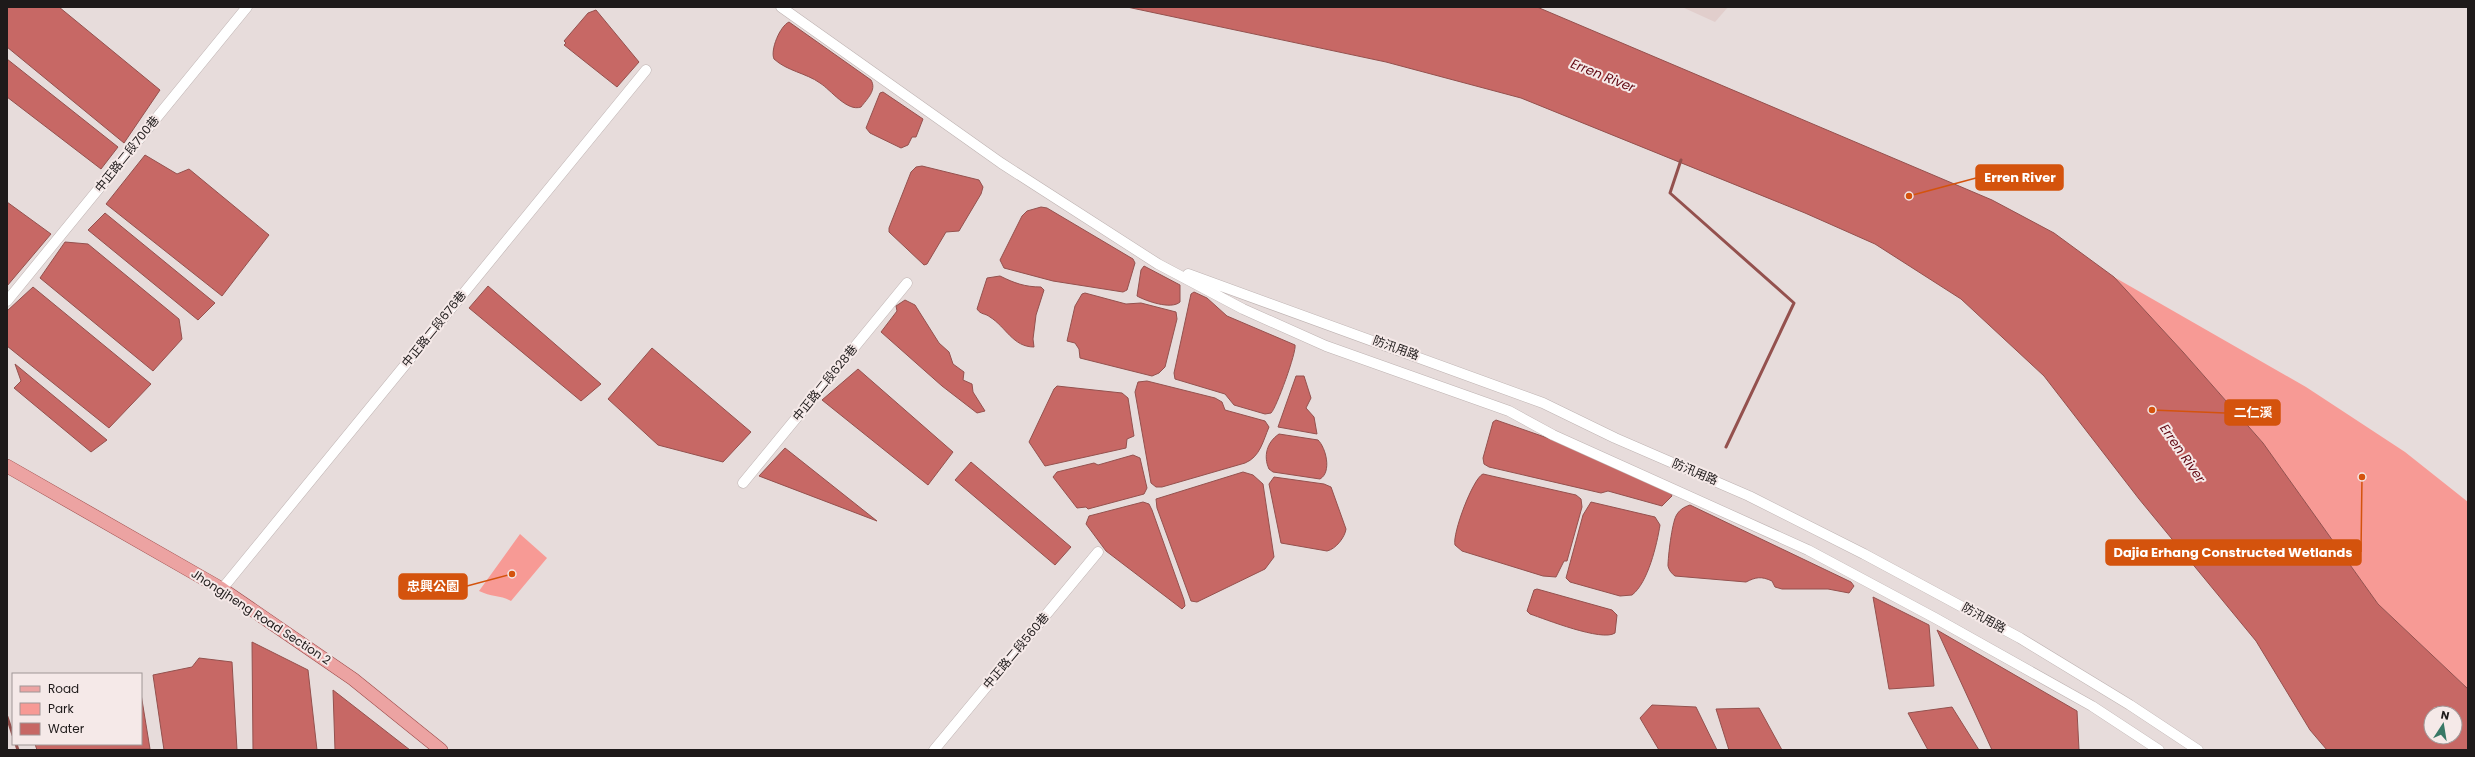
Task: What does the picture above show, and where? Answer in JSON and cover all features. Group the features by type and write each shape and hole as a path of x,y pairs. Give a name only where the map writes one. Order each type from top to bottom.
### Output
{"main road":[{"name":"Jhongjheng Road Section 2","path":"7,466 222,589 353,679 441,750"}],"street":[{"name":"中正路二段700巷","path":"7,301 247,7"},
{"path":"780,7 1001,163 1158,264 1243,309 1326,346 1509,411 1553,434 1808,550 1935,618 2092,706 2159,750"},
{"name":"中正路二段676巷","path":"222,589 646,70"},
{"name":"防汛用路","path":"1158,264 1263,300 1544,403 1614,438 1749,496 1877,561 2020,638 2130,705 2198,750"},
{"name":"中正路二段628巷","path":"743,483 907,283"},
{"name":"中正路二段560巷","path":"934,750 1098,552"}],"shaded area":[{"path":"1682,7 1728,7 1715,22"}],"green space":[{"path":"2114,277 2306,387 2405,452 2468,502 2468,689 2378,604 2263,443 2183,352"},
{"path":"520,534 547,558 511,601 479,591"}],"water":[{"path":"7,7 59,7 160,90 124,143 7,47"},
{"path":"1127,7 1537,7 1992,200 2054,233 2114,277 2183,352 2263,443 2378,604 2468,689 2468,750 2327,750 2310,730 2256,641 2139,499 2044,376 1961,299 1875,244 1805,213 1521,98 1386,62"},
{"path":"596,10 639,62 617,87 564,45 566,43 564,41 588,13"},
{"path":"789,22 871,80 873,84 872,91 861,107 856,108 839,100 820,83 779,63 774,59 773,50 779,33"},
{"path":"7,59 118,147 101,169 7,97"},
{"path":"883,92 923,119 916,137 912,137 908,145 901,148 870,133 866,128 880,93"},
{"path":"145,155 177,174 189,169 269,235 222,296 106,204"},
{"path":"922,166 979,180 983,187 981,194 959,231 946,232 927,264 924,265 889,232 889,228 911,172 916,167"},
{"path":"7,202 51,234 7,286"},
{"path":"1041,207 1047,208 1133,259 1135,263 1127,290 1123,292 1053,281 1004,268 1000,260 1022,216 1027,211"},
{"path":"105,213 215,303 198,320 88,230"},
{"path":"65,242 88,244 179,319 182,339 153,371 40,278"},
{"path":"1144,266 1180,285 1180,302 1165,305 1137,296 1141,270"},
{"path":"1000,276 1020,284 1041,287 1044,290 1036,315 1033,339 1034,347 1021,344 1015,340 996,321 977,309 987,278"},
{"path":"488,286 601,384 581,401 469,308"},
{"path":"33,287 151,384 109,428 7,346 7,311"},
{"path":"1194,292 1207,298 1227,316 1295,345 1293,358 1286,380 1271,413 1265,414 1234,405 1225,394 1175,379 1174,373 1191,294"},
{"path":"1085,293 1126,304 1141,303 1176,312 1177,319 1165,367 1159,373 1152,376 1080,358 1079,349 1075,343 1067,341 1075,306 1082,294"},
{"path":"905,300 915,305 939,343 949,352 953,364 964,372 963,380 972,384 973,392 985,411 977,413 942,386 881,332 897,311 896,306"},
{"path":"652,348 751,432 723,462 658,445 608,399"},
{"path":"15,364 107,440 91,452 14,388 21,381"},
{"path":"858,369 953,452 928,485 822,400"},
{"path":"1296,376 1304,376 1311,398 1306,408 1314,417 1317,434 1278,427"},
{"path":"1147,381 1215,398 1222,402 1225,410 1265,421 1269,427 1258,453 1245,463 1162,487 1156,487 1151,483 1135,392 1138,382"},
{"path":"1057,386 1122,393 1128,398 1134,436 1127,439 1126,448 1045,466 1029,442 1054,389"},
{"path":"1496,420 1579,449 1670,492 1672,496 1662,506 1608,491 1601,493 1489,467 1484,464 1483,458 1493,422"},
{"path":"1279,434 1318,440 1323,448 1327,466 1324,476 1320,479 1273,472 1269,469 1266,459 1267,450 1275,437"},
{"path":"785,448 877,521 759,476"},
{"path":"1133,455 1140,458 1147,488 1144,494 1088,509 1086,507 1077,508 1053,477 1057,472 1094,463 1098,465"},
{"path":"971,462 1071,547 1055,565 955,480"},
{"path":"1243,472 1253,475 1263,484 1274,557 1265,569 1197,602 1191,601 1157,508 1156,499"},
{"path":"1483,474 1576,495 1581,499 1582,507 1567,561 1564,561 1556,577 1543,576 1462,551 1455,545 1457,530 1464,507 1474,485"},
{"path":"1274,477 1324,484 1331,487 1346,529 1342,539 1334,548 1327,551 1281,543 1269,484"},
{"path":"1143,502 1149,504 1152,510 1184,600 1185,606 1182,609 1106,551 1086,524 1089,516"},
{"path":"1591,502 1655,517 1660,525 1657,542 1647,573 1643,582 1632,595 1620,596 1570,582 1566,578 1583,515"},
{"path":"1690,505 1851,582 1854,586 1849,593 1828,589 1782,589 1775,587 1772,581 1765,578 1756,578 1746,582 1675,576 1670,571 1668,566 1669,548 1673,526 1679,512"},
{"path":"1537,589 1612,610 1617,615 1615,633 1598,635 1560,625 1530,614 1527,611 1534,590"},
{"path":"1873,597 1929,625 1934,686 1889,689"},
{"path":"1937,630 2077,711 2079,750 1992,750"},
{"path":"252,642 308,670 317,750 253,750"},
{"path":"199,658 232,662 237,750 164,750 153,675 192,667"},
{"path":"333,690 410,750 335,750"},
{"path":"142,700 150,749 37,750 35,745 142,745"},
{"path":"1652,705 1696,707 1717,750 1659,750 1640,718"},
{"path":"1952,707 1979,750 1928,750 1908,713"},
{"path":"1759,708 1782,750 1729,750 1716,709"}],"waterway":[{"path":"1681,160 1670,193 1794,303 1726,447"},
{"path":"7,717 12,732"},
{"path":"16,745 18,750"}],"place":[{"name":"Erren River","path":"1909,196"},
{"name":"二仁溪","path":"2152,410"},
{"name":"Dajia Erhang Constructed Wetlands","path":"2362,477"},
{"name":"忠興公園","path":"512,574"}]}
